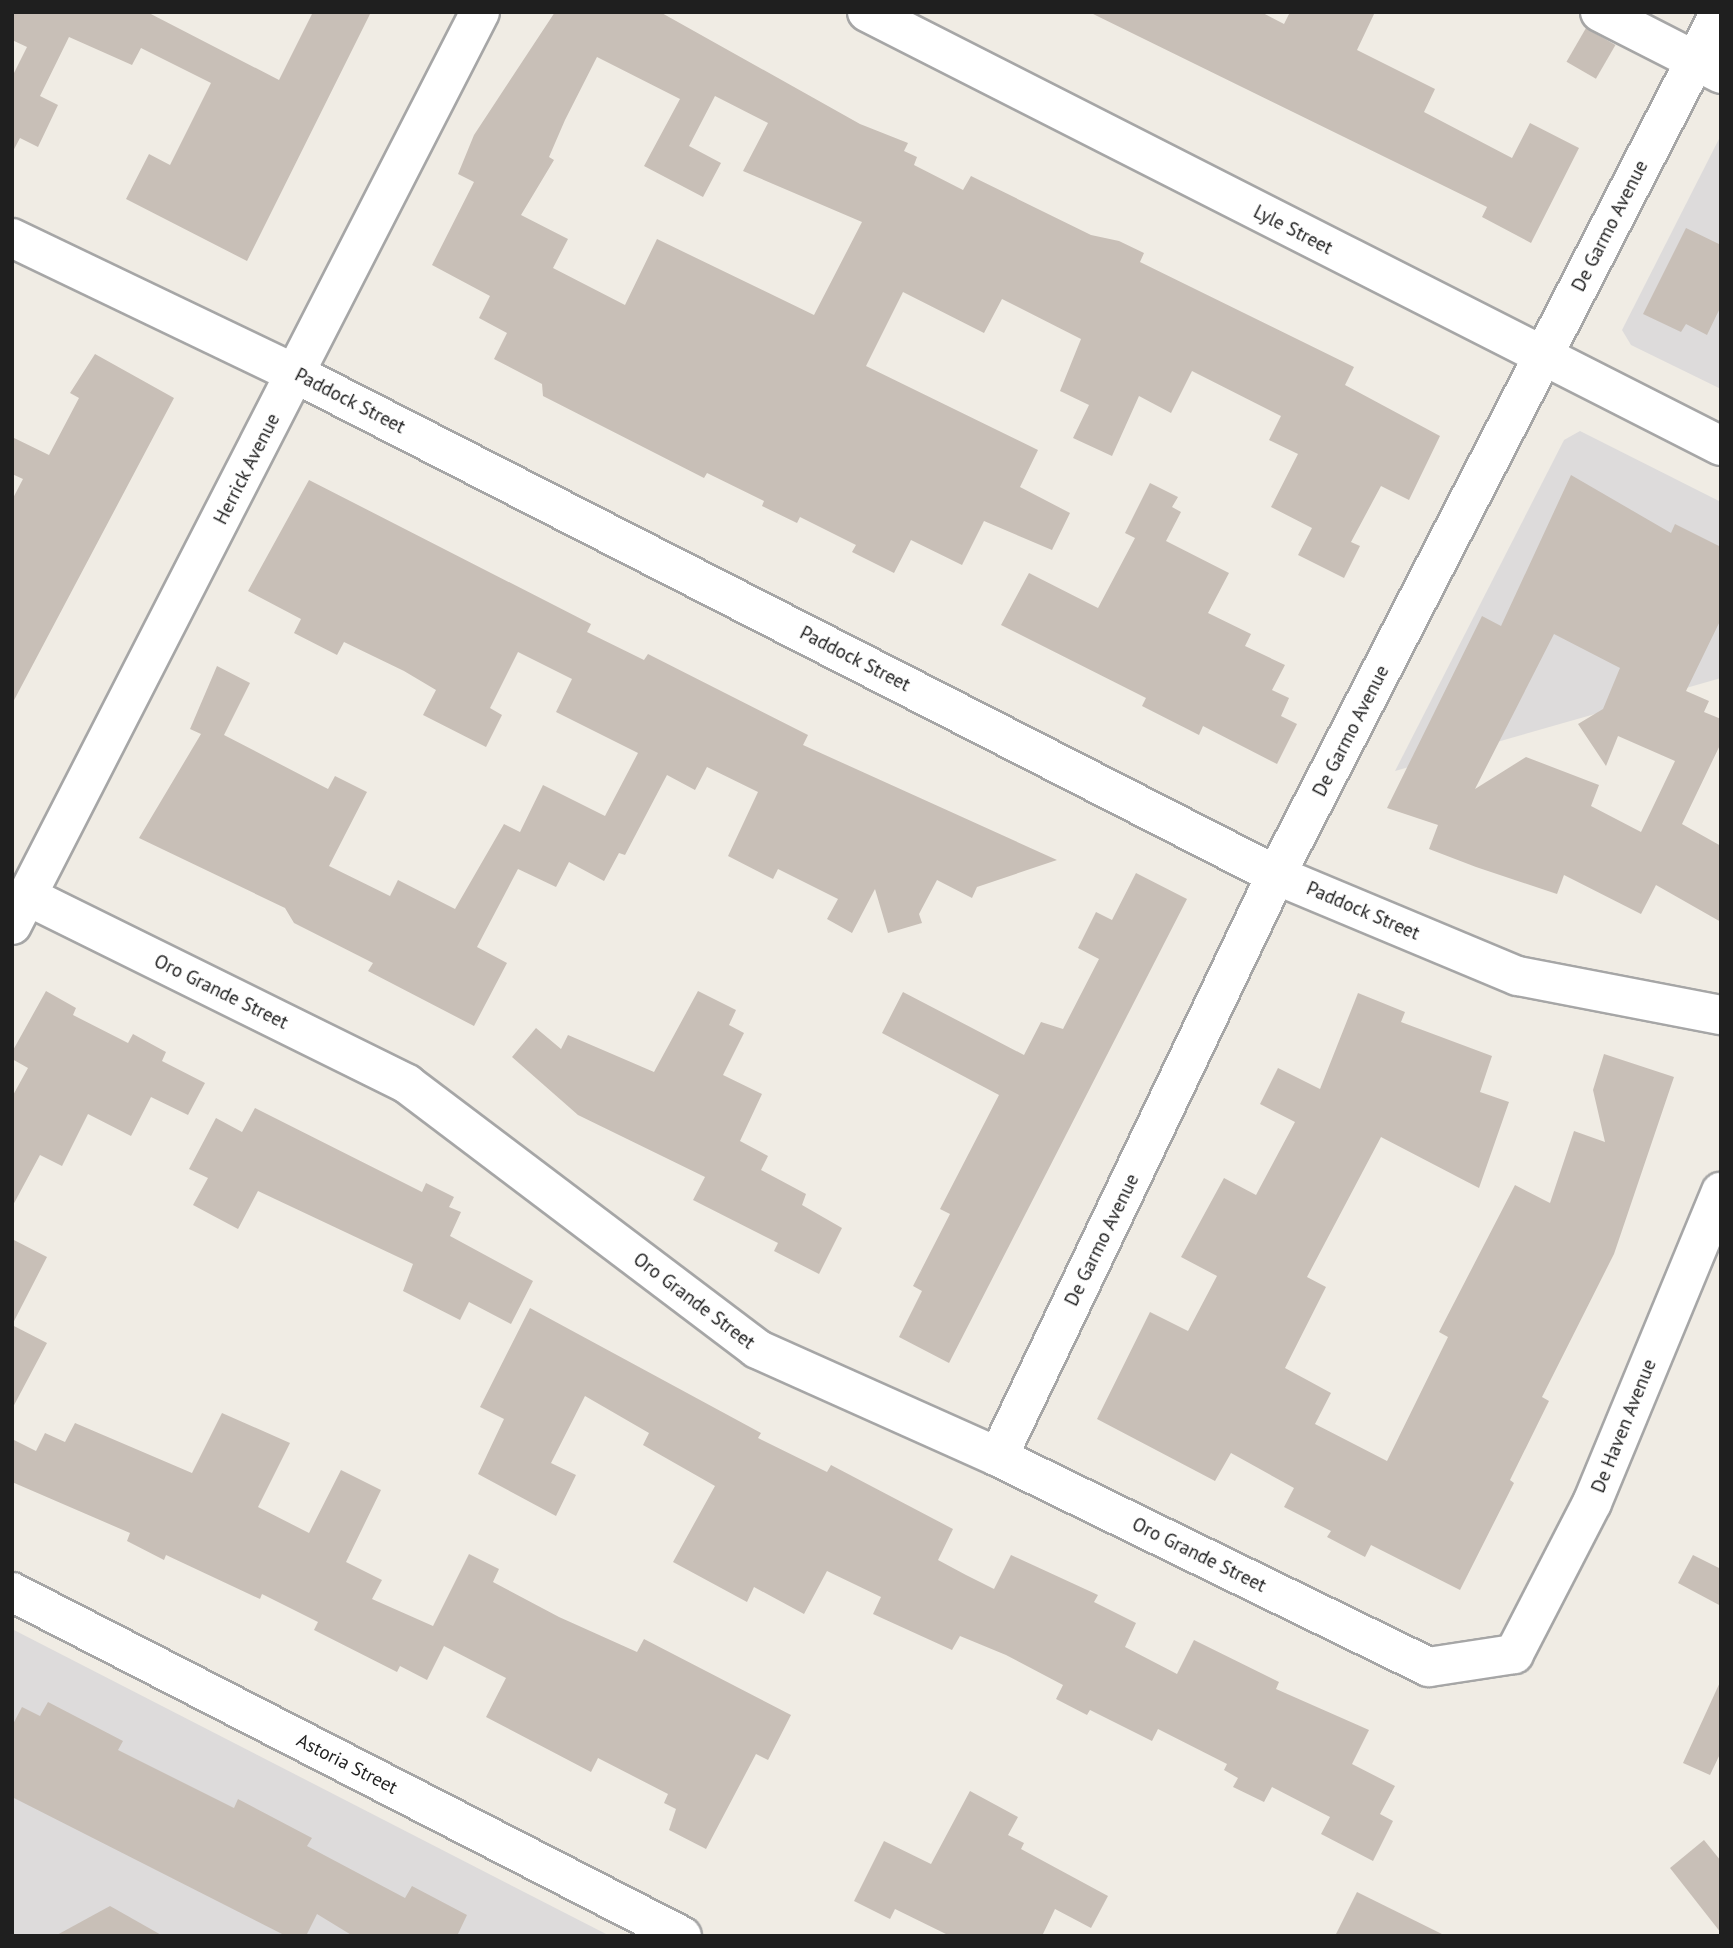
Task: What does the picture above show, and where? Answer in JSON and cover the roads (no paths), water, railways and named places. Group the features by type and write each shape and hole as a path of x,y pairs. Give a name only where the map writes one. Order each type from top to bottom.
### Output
{"street":[{"name":"Herrick Avenue","path":"20,911 480,12"},
{"name":"Lyle Street","path":"867,12 1542,358 1721,446"},
{"path":"1600,12 1708,67"},
{"name":"De Garmo Avenue","path":"998,1457 1276,875 1542,358 1708,67 1720,12"},
{"name":"Paddock Street","path":"12,238 296,374 1276,875 1518,975 1721,1016"},
{"name":"Oro Grande Street","path":"20,911 407,1084 757,1349 998,1457 1429,1667 1514,1654"},
{"name":"De Haven Avenue","path":"1514,1654 1592,1503 1721,1192"},
{"name":"Astoria Street","path":"12,1592 682,1936"}]}
